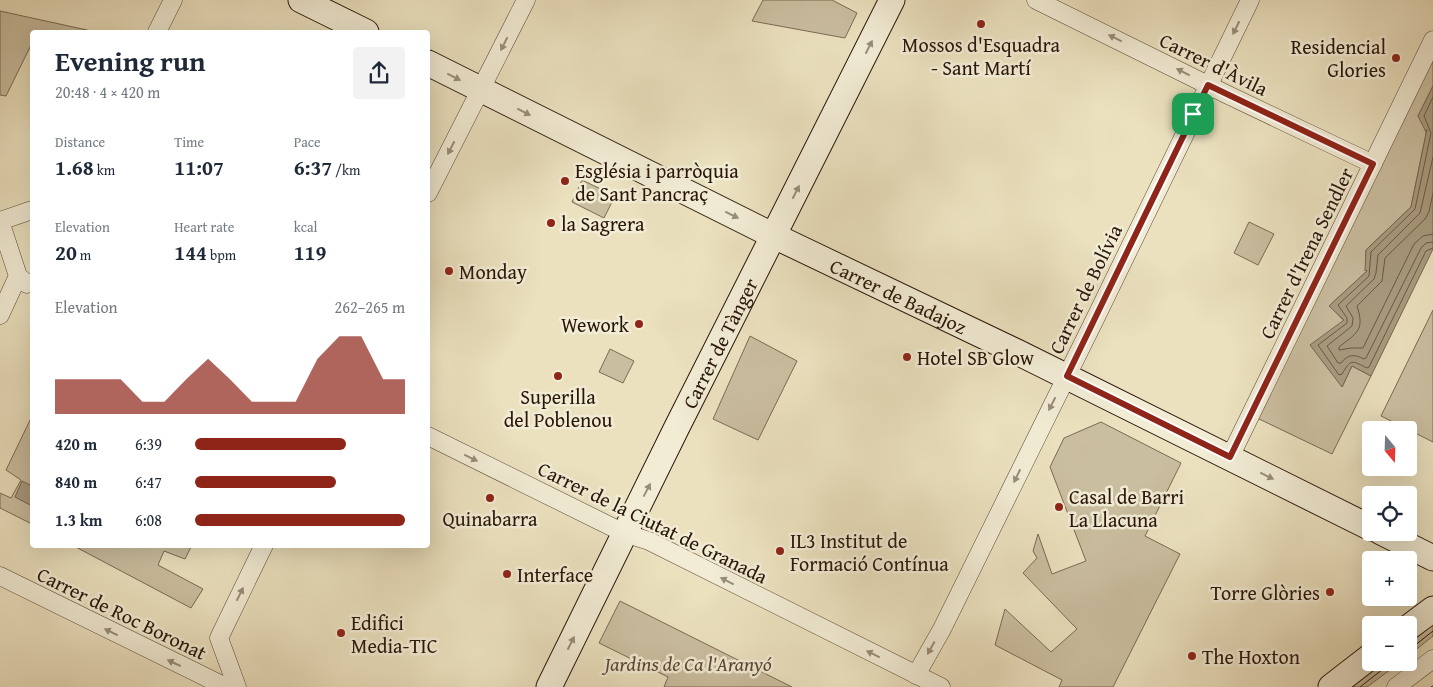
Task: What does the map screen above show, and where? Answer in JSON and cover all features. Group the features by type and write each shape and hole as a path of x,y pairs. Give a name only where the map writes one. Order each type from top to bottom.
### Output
{"street":[{"path":"158,30 173,0"},
{"path":"301,0 362,30"},
{"path":"430,190 526,0"},
{"name":"Carrer de Tànger","path":"549,687 892,0"},
{"name":"Carrer d'Àvila","path":"1036,0 1373,164"},
{"name":"Carrer de Bolívia","path":"916,675 942,629 1250,0"},
{"name":"Carrer d'Irena Sendler","path":"1230,457 1433,40"},
{"name":"Carrer de Badajoz","path":"430,64 774,236 1067,376 1362,523"},
{"path":"0,315 22,281 0,220 30,211"},
{"name":"Carrer de la Ciutat de Granada","path":"430,437 624,534 649,541 940,687"},
{"path":"1399,541 1433,558"},
{"path":"237,687 219,638 263,548"},
{"name":"Carrer de Roc Boronat","path":"0,576 226,687"},
{"path":"1417,621 1433,609"},
{"path":"1396,687 1433,659"},
{"path":"1331,687 1362,663"}],"green space":[{"path":"763,0 832,0 857,13 845,38 752,21"},
{"path":"0,11 87,30 30,30 30,47 6,96 0,95"},
{"path":"1433,59 1433,86 1418,116 1427,129 1411,207 1366,250 1367,271 1330,305 1342,319 1345,319 1342,387 1352,366 1371,376 1332,454 1257,418"},
{"path":"582,180 615,196 604,218 572,202"},
{"path":"1249,222 1274,234 1258,265 1234,253"},
{"path":"1433,310 1433,442 1418,434 1418,421 1391,421 1381,416"},
{"path":"750,336 797,361 758,440 713,419"},
{"path":"610,349 634,361 623,383 599,372"},
{"path":"30,420 30,523 0,508 0,493 11,498 21,480 6,470"},
{"path":"1101,422 1181,463 1145,536 1180,554 1113,687 1059,687 1062,680 995,645 1005,609 1051,652 1077,629 1023,573 1037,558 1033,551 1038,534 1052,574 1086,561 1050,467 1064,438"},
{"path":"78,548 190,548 185,559 164,551 158,565 203,589 191,608"},
{"name":"Jardins de Ca l'Aranyó","path":"620,601 792,687 664,687 668,677 599,643"},
{"path":"1433,625 1433,636 1417,649 1417,637"},
{"path":"1372,671 1388,671 1367,687 1352,687"}],"water":[{"path":"1433,86 1433,249 1371,376 1352,366 1342,387 1310,345 1344,320 1329,306 1367,271 1365,271 1366,250 1411,207 1427,129 1426,132 1418,116"},
{"path":"22,481 30,485 30,505 15,497"}],"tram line":[{"path":"1417,644 1433,631"},
{"path":"1360,687 1380,671"}],"place":[{"name":"Mossos d'Esquadra - Sant Martí","path":"981,24"},
{"name":"Residencial Glories","path":"1396,58"},
{"name":"Església i parròquia de Sant Pancraç","path":"565,181"},
{"name":"la Sagrera","path":"551,223"},
{"name":"Monday","path":"449,271"},
{"name":"Wework","path":"639,324"},
{"name":"Hotel SB Glow","path":"907,357"},
{"name":"Superilla del Poblenou","path":"558,376"},
{"name":"Quinabarra","path":"490,498"},
{"name":"Casal de Barri La Llacuna","path":"1059,507"},
{"name":"IL3 Institut de Formació Contínua","path":"780,551"},
{"name":"Interface","path":"507,574"},
{"name":"Torre Glòries","path":"1330,592"},
{"name":"Edifici Media-TIC","path":"341,633"},
{"name":"The Hoxton","path":"1192,656"}],"route":[{"path":"1208,85 1373,164 1230,457 1067,376 1193,114 1208,85"}]}
